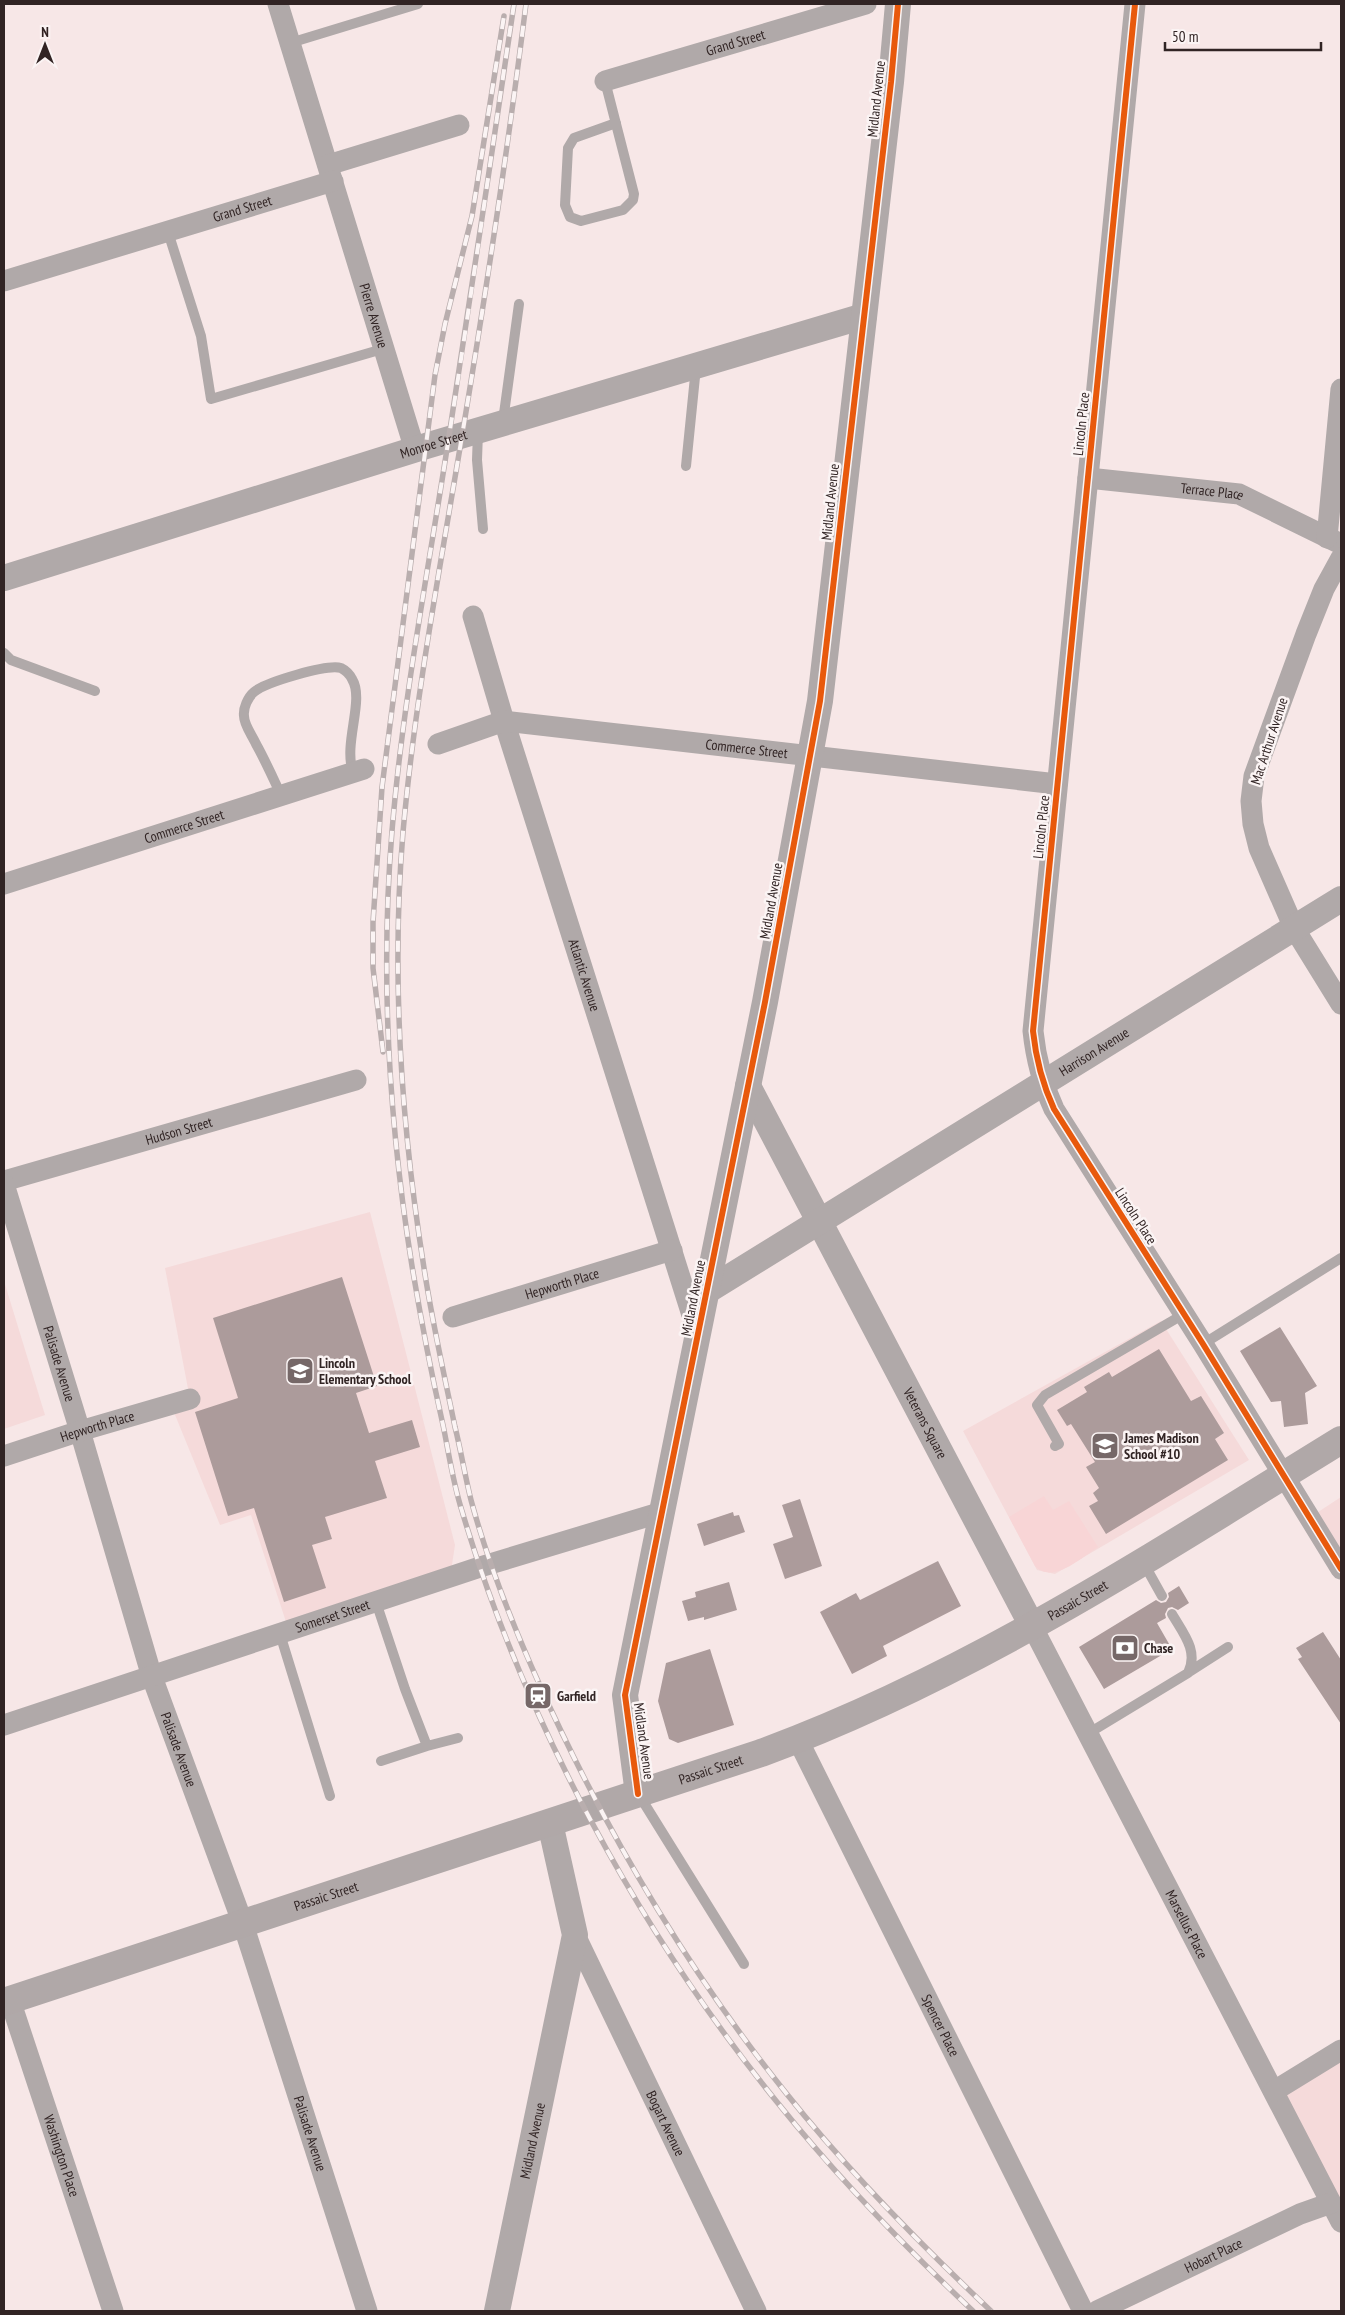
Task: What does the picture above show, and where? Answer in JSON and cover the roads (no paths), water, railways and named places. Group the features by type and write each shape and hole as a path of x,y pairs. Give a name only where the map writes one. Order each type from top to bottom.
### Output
{"main road":[{"name":"Passaic Street","path":"7,2001 638,1794 798,1740 843,1722 922,1684 1032,1626 1188,1536 1341,1440"}],"street":[{"name":"Pierre Avenue","path":"278,4 386,348 415,450"},
{"name":"Grand Street","path":"605,81 866,4"},
{"name":"Midland Avenue","path":"638,1794 625,1696 748,1086 820,701 898,4"},
{"name":"Lincoln Place","path":"1135,4 1033,1031 1036,1060 1042,1085 1054,1109 1203,1344 1341,1569"},
{"name":"Grand Street","path":"4,280 168,232 459,125"},
{"name":"Monroe Street","path":"4,578 415,450 864,316"},
{"path":"1334,541 1341,389"},
{"name":"Terrace Place","path":"1088,478 1239,494 1334,541"},
{"name":"Mac Arthur Avenue","path":"1341,558 1324,589 1306,634 1254,776 1251,801 1253,824 1259,848 1294,928 1341,1004"},
{"name":"Atlantic Avenue","path":"473,616 504,721 698,1335"},
{"name":"Commerce Street","path":"438,744 504,721 1058,784"},
{"name":"Commerce Street","path":"4,884 359,770"},
{"name":"Harrison Avenue","path":"821,1221 1341,899"},
{"name":"Hudson Street","path":"4,1182 356,1080"},
{"name":"Veterans Square","path":"748,1086 821,1221 1032,1626"},
{"name":"Palisade Avenue","path":"4,1182 152,1677 243,1924 367,2311"},
{"path":"707,1291 821,1221"},
{"name":"Hepworth Place","path":"453,1317 672,1250"},
{"name":"Hepworth Place","path":"4,1456 80,1431 190,1399"},
{"name":"Somerset Street","path":"4,1725 492,1564 662,1512"},
{"name":"Marsellus Place","path":"1032,1626 1274,2091 1336,2202 1341,2222"},
{"name":"Spencer Place","path":"798,1740 1083,2311"},
{"name":"Midland Avenue","path":"497,2311 575,1934 550,1823"},
{"name":"Bogart Avenue","path":"575,1934 756,2311"},
{"name":"Washington Place","path":"7,2001 113,2311"},
{"path":"1274,2091 1341,2050"},
{"name":"Hobart Place","path":"1097,2311 1300,2214 1336,2202"}],"lane":[{"path":"290,43 418,4"},
{"path":"605,81 616,123 634,194 633,200 623,210 581,221 570,217 565,205 568,148 574,138 616,123"},
{"path":"168,232 201,336 210,400 386,348"},
{"path":"483,529 477,460 490,428 520,304"},
{"path":"686,466 696,366"},
{"path":"4,653 11,660 95,691"},
{"path":"281,795 244,716 247,700 253,693 260,688 282,680 334,667 343,669 351,677 356,693 349,746 350,763 359,770"},
{"path":"1203,1344 1341,1258"},
{"path":"1055,1446 1059,1444 1037,1406 1045,1395 1184,1314"},
{"path":"1142,1562 1162,1596"},
{"path":"376,1602 405,1689 427,1746"},
{"path":"1172,1614 1190,1646 1192,1657 1188,1673"},
{"path":"280,1634 330,1796"},
{"path":"1089,1733 1228,1647"},
{"path":"381,1761 458,1738"},
{"path":"638,1794 744,1964"}],"railway":[{"path":"514,4 410,682 397,781 388,885 387,995 392,1104 404,1212 430,1366 462,1511 488,1589 518,1668 591,1822 633,1896 679,1968 727,2037 777,2102 823,2157 872,2210 973,2311"},
{"path":"526,4 488,274 421,683 403,832 398,941 400,1050 409,1160 427,1288 438,1348 471,1500 500,1589 523,1648 562,1733 585,1780 636,1873 692,1964 753,2051 786,2093 884,2205 991,2311"},
{"path":"383,1052 373,968 373,922 382,787 435,375 445,324 472,216 504,16"}],"place":[{"name":"Lincoln Elementary School","path":"300,1371"},
{"name":"James Madison School #10","path":"1105,1446"},
{"name":"Chase","path":"1125,1648"},
{"name":"Garfield","path":"538,1696"}]}
